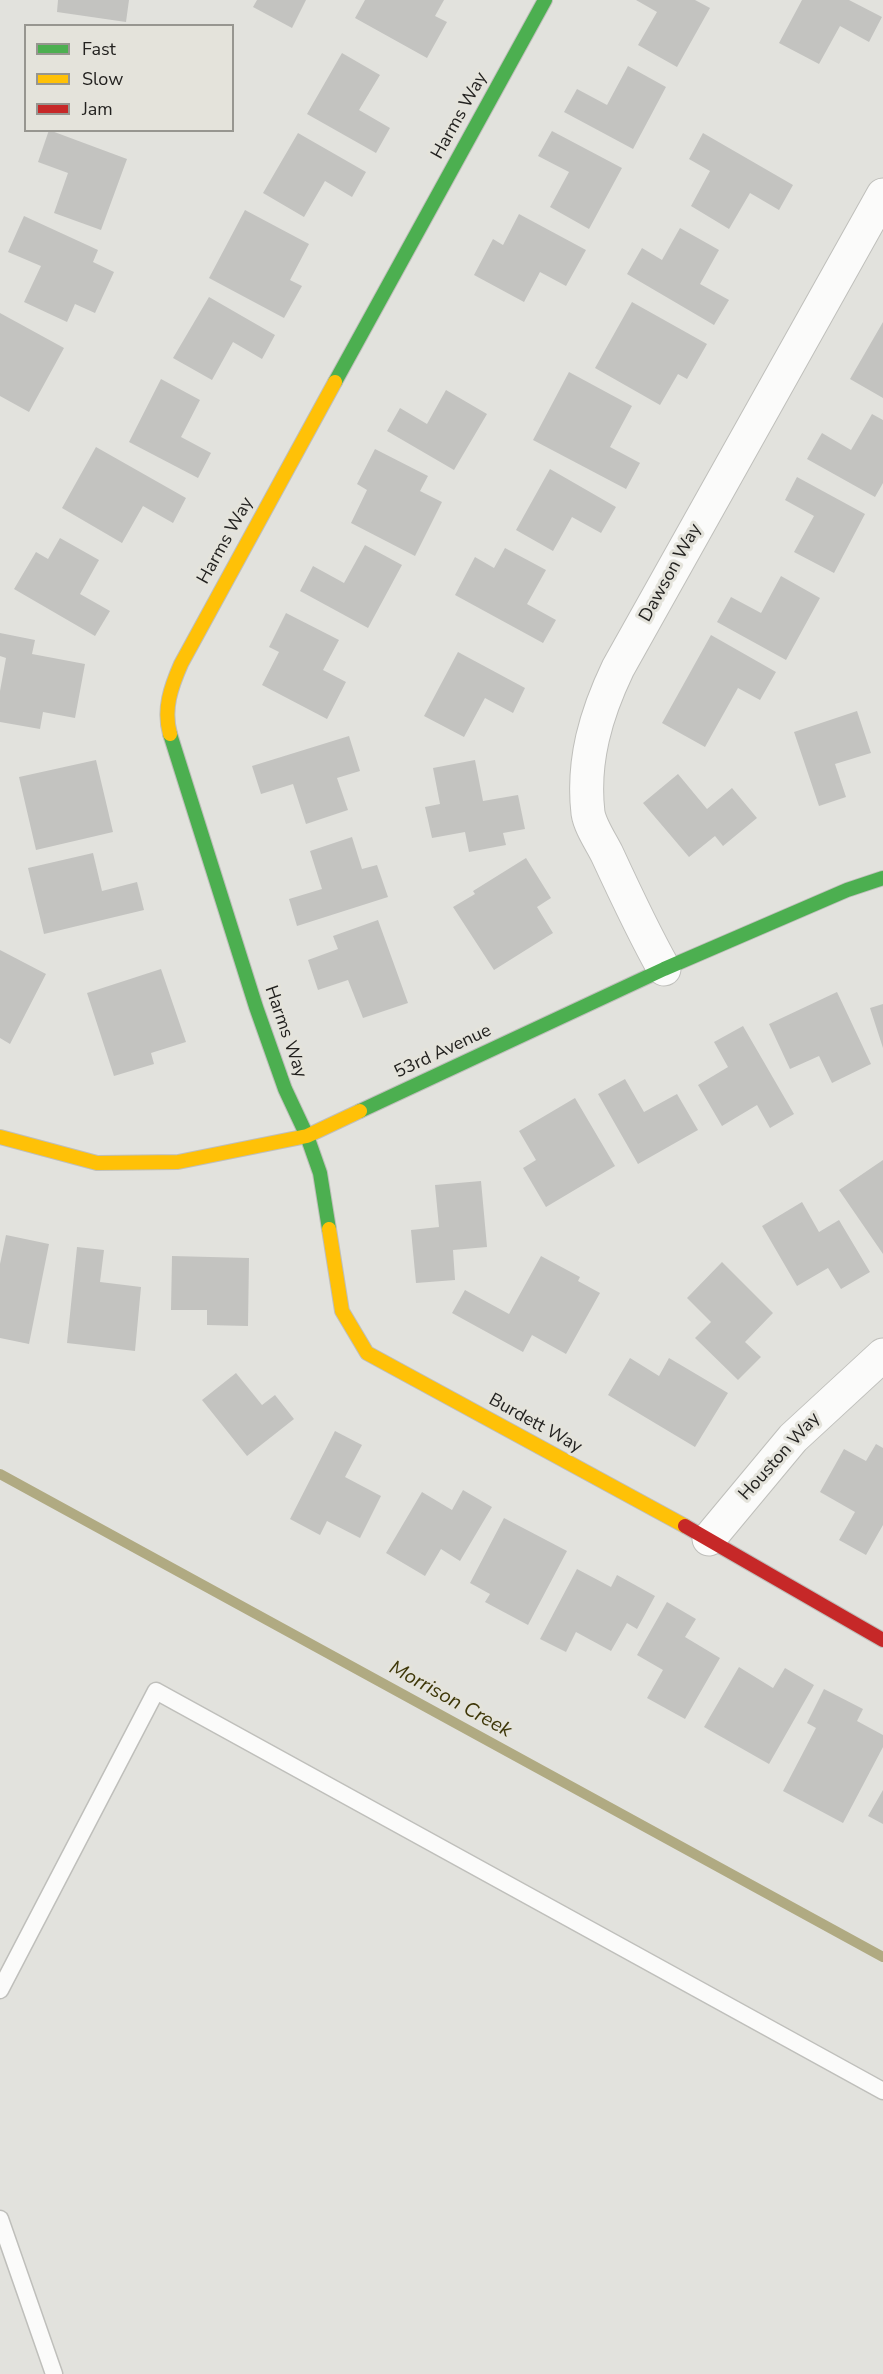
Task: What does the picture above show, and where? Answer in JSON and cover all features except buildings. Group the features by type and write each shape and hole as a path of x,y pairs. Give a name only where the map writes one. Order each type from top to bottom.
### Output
{"street":[{"name":"Harms Way","path":"307,1137 285,1089 256,1007 166,720 167,701 177,671 196,632 545,0"},
{"name":"Dawson Way","path":"664,969 642,930 588,816 586,777 601,702 883,195"},
{"name":"53rd Avenue","path":"0,1137 97,1163 137,1164 178,1161 307,1137 664,969 847,890 883,878"},
{"name":"Burdett Way","path":"307,1137 320,1173 342,1311 367,1353 709,1539 883,1640"},
{"name":"Houston Way","path":"709,1539 793,1438 883,1355"}],"lane":[{"path":"0,1990 156,1691 883,2091"},
{"path":"0,2219 54,2374"}],"waterway":[{"name":"Morrison Creek","path":"0,1474 883,1957"}],"traffic: fast":[{"path":"335,382 545,0"},
{"path":"170,734 256,1007 285,1089 307,1136 320,1173 329,1229"},
{"path":"360,1111 664,969 847,890 883,878"}],"traffic: slow":[{"path":"170,734 167,716 169,698 181,664 335,382"},
{"path":"0,1137 97,1163 178,1162 307,1136 360,1111"},
{"path":"329,1229 342,1311 367,1353 685,1526"}],"traffic: jam":[{"path":"685,1526 883,1640"}]}
